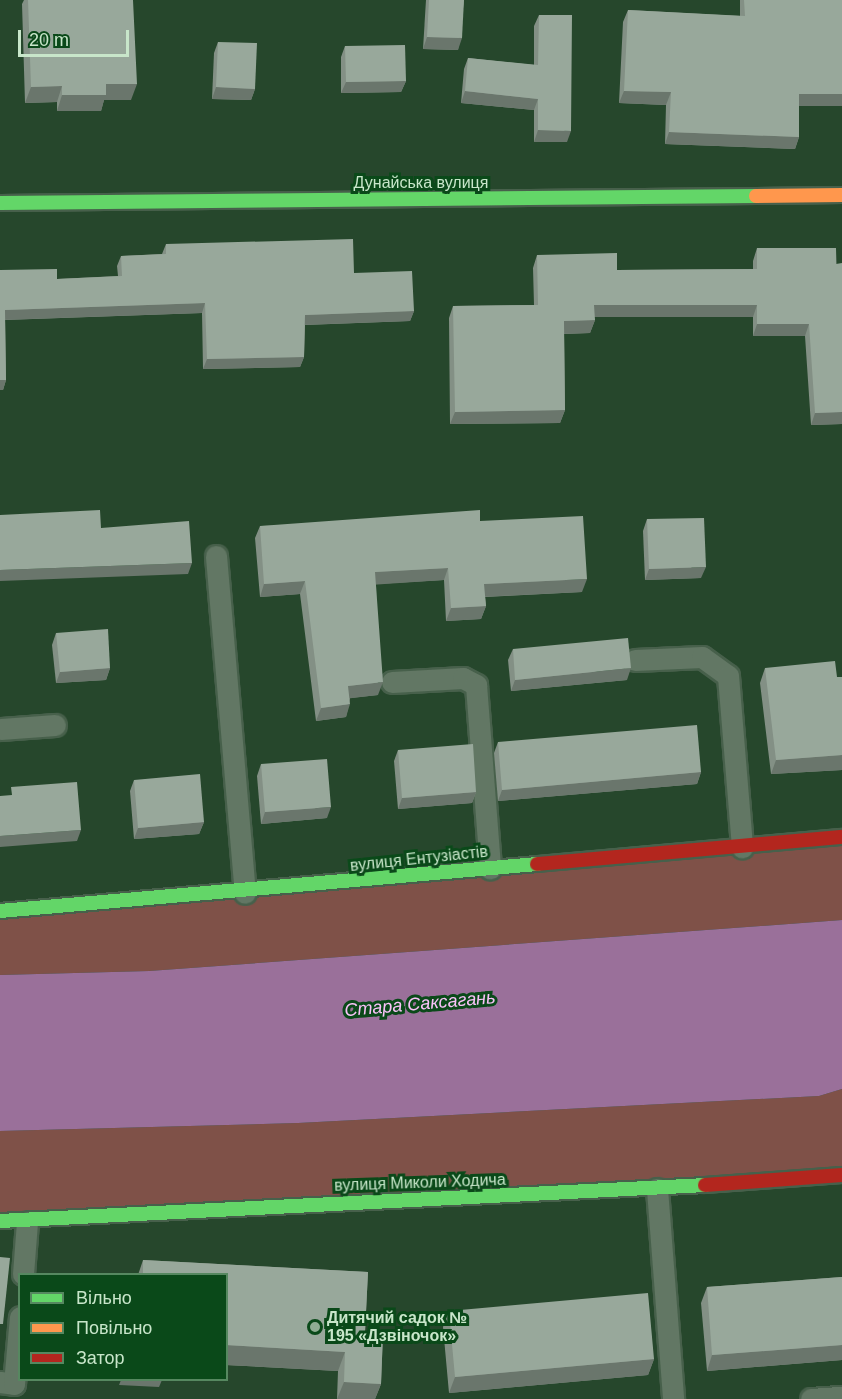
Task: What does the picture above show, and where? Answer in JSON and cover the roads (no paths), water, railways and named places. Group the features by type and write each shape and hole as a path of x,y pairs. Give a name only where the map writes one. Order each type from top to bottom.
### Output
{"street":[{"name":"Дунайська вулиця","path":"0,203 842,195"},
{"name":"вулиця Ентузіастів","path":"0,911 245,893 490,868 842,837"},
{"name":"вулиця Миколи Ходича","path":"0,1221 27,1222 657,1189 842,1175"}],"lane":[{"path":"216,556 245,893"},
{"path":"635,660 702,657 728,676 742,847"},
{"path":"392,682 463,678 476,685 490,868"},
{"path":"0,729 55,725"},
{"path":"657,1189 673,1399"},
{"path":"23,1273 27,1222"},
{"path":"0,1382 14,1384 18,1339"},
{"path":"811,1399 842,1397"}],"water":[{"name":"Стара Саксагань","path":"842,920 842,1089 819,1096 298,1123 0,1131 0,975 149,971"}],"place":[{"name":"Дитячий садок № 195 «Дзвіночок»","path":"315,1327"}]}
